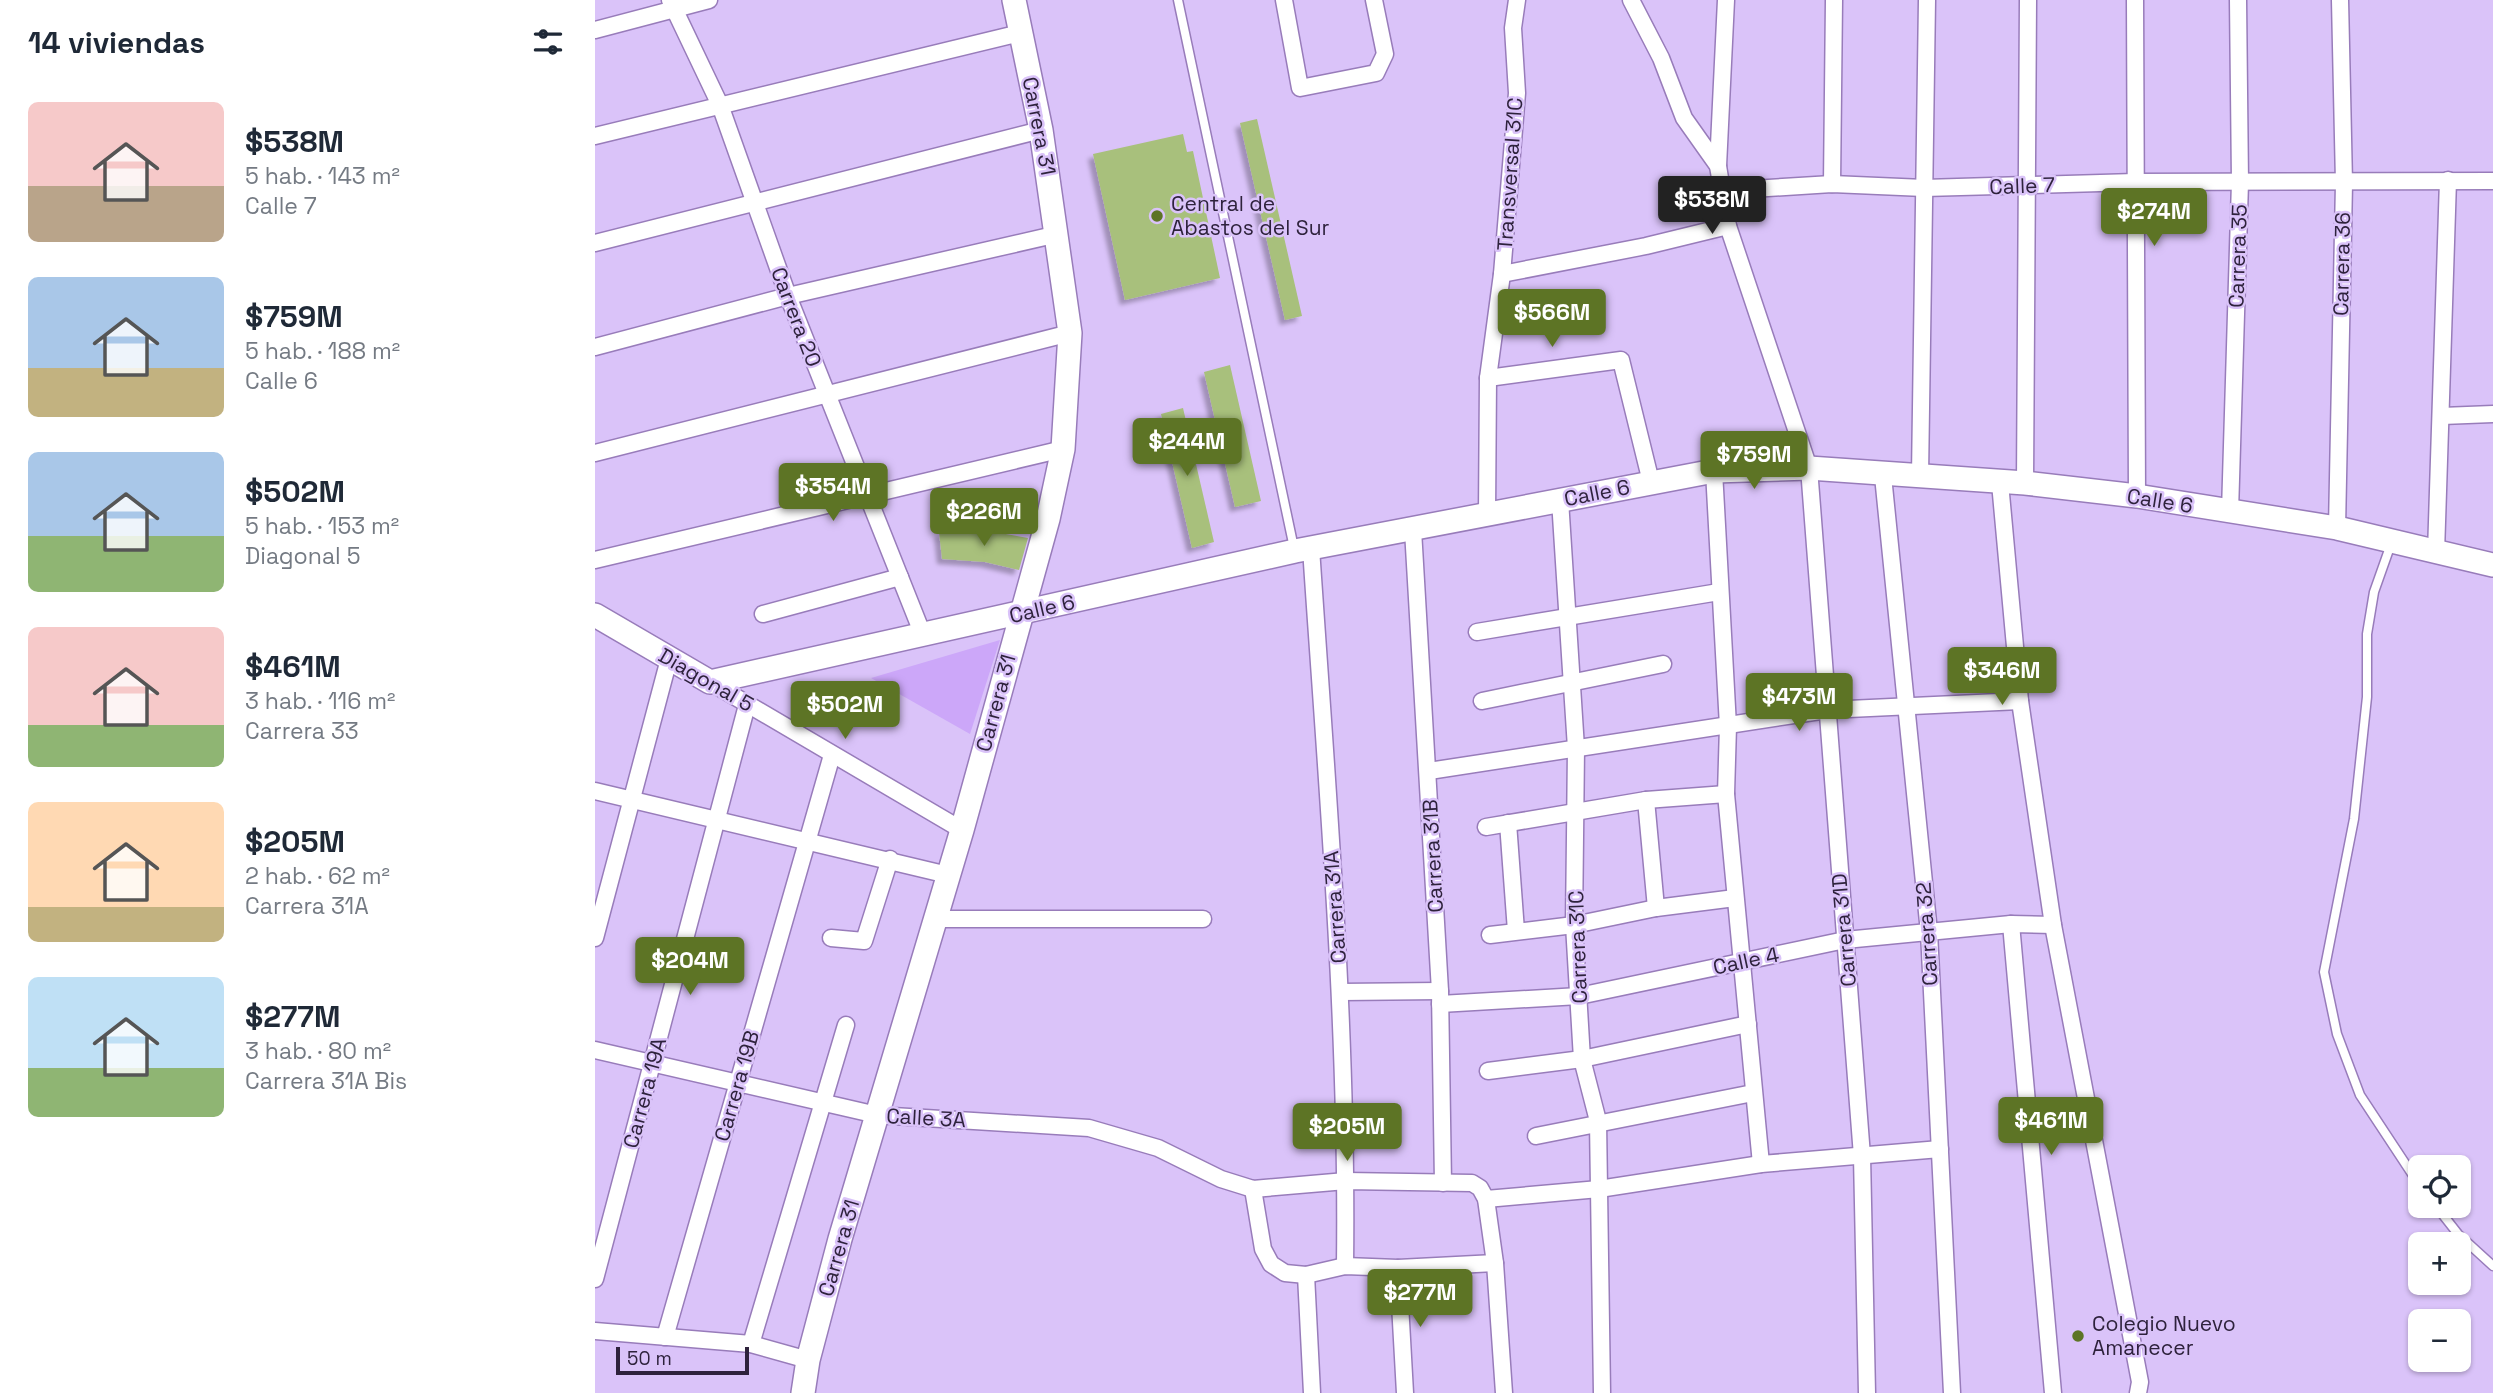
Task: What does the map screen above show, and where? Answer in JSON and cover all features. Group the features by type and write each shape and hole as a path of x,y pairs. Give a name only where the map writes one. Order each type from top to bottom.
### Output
{"street":[{"path":"595,30 672,4 709,0"},
{"name":"Carrera 31","path":"803,1393 808,1360 877,1115 962,830 1048,519 1063,449 1070,333 1058,233 1041,130 1014,0"},
{"path":"1284,0 1300,89 1376,72 1385,54 1374,0"},
{"name":"Transversal 31C","path":"1487,515 1488,378 1502,274 1517,93 1513,28 1517,0"},
{"path":"1631,0 1661,58 1684,118 1718,166"},
{"path":"1718,166 1726,0"},
{"path":"1832,184 1834,0"},
{"path":"1920,476 1927,0"},
{"path":"2025,483 2028,0"},
{"path":"2135,0 2137,496"},
{"name":"Carrera 35","path":"2230,512 2240,182 2238,0"},
{"name":"Carrera 36","path":"2337,528 2344,183 2340,0"},
{"name":"Carrera 20","path":"672,4 720,105 753,204 788,296 923,635"},
{"path":"595,136 1020,33"},
{"path":"595,243 1041,130"},
{"name":"Carrera 31D","path":"1718,166 1720,191 1728,226 1809,468 1862,1156 1867,1393"},
{"path":"2436,553 2448,180"},
{"name":"Calle 7","path":"1720,191 1832,184 1924,188 2135,182 2493,181"},
{"path":"1502,274 1728,226"},
{"path":"595,346 788,296 1058,233"},
{"path":"595,453 1070,333"},
{"path":"1488,378 1621,360 1651,482"},
{"path":"2442,416 2493,414"},
{"path":"595,560 1063,449"},
{"name":"Calle 6","path":"710,682 1303,550 1714,471 1809,468 2025,483 2137,496 2337,528 2391,543 2493,565"},
{"path":"1714,471 1728,726 1725,794 1739,962 1748,1024 1761,1164"},
{"name":"Carrera 32","path":"1883,475 1929,932 1952,1393"},
{"path":"2000,483 2020,701 2053,925 2139,1387"},
{"name":"Carrera 31C","path":"1560,500 1576,748 1578,813 1574,925 1582,1059 1598,1121 1602,1393"},
{"name":"Carrera 31B","path":"1413,530 1440,998 1443,1183"},
{"name":"Carrera 31A","path":"1303,550 1341,992 1346,1181 1345,1266"},
{"path":"763,614 900,577"},
{"path":"1477,632 1719,592"},
{"name":"Diagonal 5","path":"595,615 962,830"},
{"path":"595,938 669,659"},
{"path":"1482,701 1663,664"},
{"path":"1429,771 1827,710 2020,701"},
{"name":"Carrera 19A","path":"595,1279 747,705"},
{"name":"Carrera 19B","path":"665,1337 832,755"},
{"path":"595,791 632,797 717,821 890,859 948,875"},
{"path":"1486,827 1646,800 1725,794"},
{"path":"1646,800 1656,908"},
{"path":"1508,823 1516,931"},
{"path":"831,938 863,941 890,859"},
{"path":"1490,935 1574,925 1656,908 1735,898"},
{"path":"935,919 1203,919"},
{"path":"2011,924 2053,1393"},
{"name":"Calle 4","path":"1341,992 1440,998 1579,996 1845,940 2011,924 2053,925"},
{"path":"1488,1071 1582,1059 1748,1024"},
{"path":"751,1344 846,1025"},
{"name":"Calle 3A","path":"595,1050 877,1115 1089,1128 1158,1148 1221,1179 1253,1189"},
{"path":"1536,1136 1598,1121 1753,1093"},
{"path":"1486,1199 1599,1189 1761,1164 1940,1149"},
{"path":"1495,1263 1398,1268 1345,1266 1306,1275 1285,1273 1271,1264 1263,1249 1253,1189 1346,1181 1472,1183 1480,1188 1486,1199 1495,1263 1504,1393"},
{"path":"1398,1268 1405,1393"},
{"path":"1306,1275 1312,1393"},
{"path":"595,1332 751,1344 808,1360"}],"lane":[{"path":"1178,0 1303,550"},
{"path":"2391,543 2374,592 2367,634 2367,697 2354,819 2324,972 2337,1034 2360,1095 2408,1168"},
{"path":"2445,1218 2493,1266"}],"shaded area":[{"path":"1000,640 970,734 871,678"}],"building":[{"path":"1257,119 1302,316 1285,320 1240,123"},
{"name":"Central de Abastos del Sur","path":"1183,134 1187,152 1193,151 1220,278 1125,300 1093,154"},
{"path":"1230,365 1261,501 1235,507 1204,372"},
{"path":"1183,408 1214,542 1192,548 1161,414"},
{"path":"989,531 1028,538 1019,570 985,562 942,559 939,532"}],"place":[{"name":"Central de Abastos del Sur","path":"1157,216"},
{"name":"Colegio Nuevo Amanecer","path":"2078,1336"}]}
